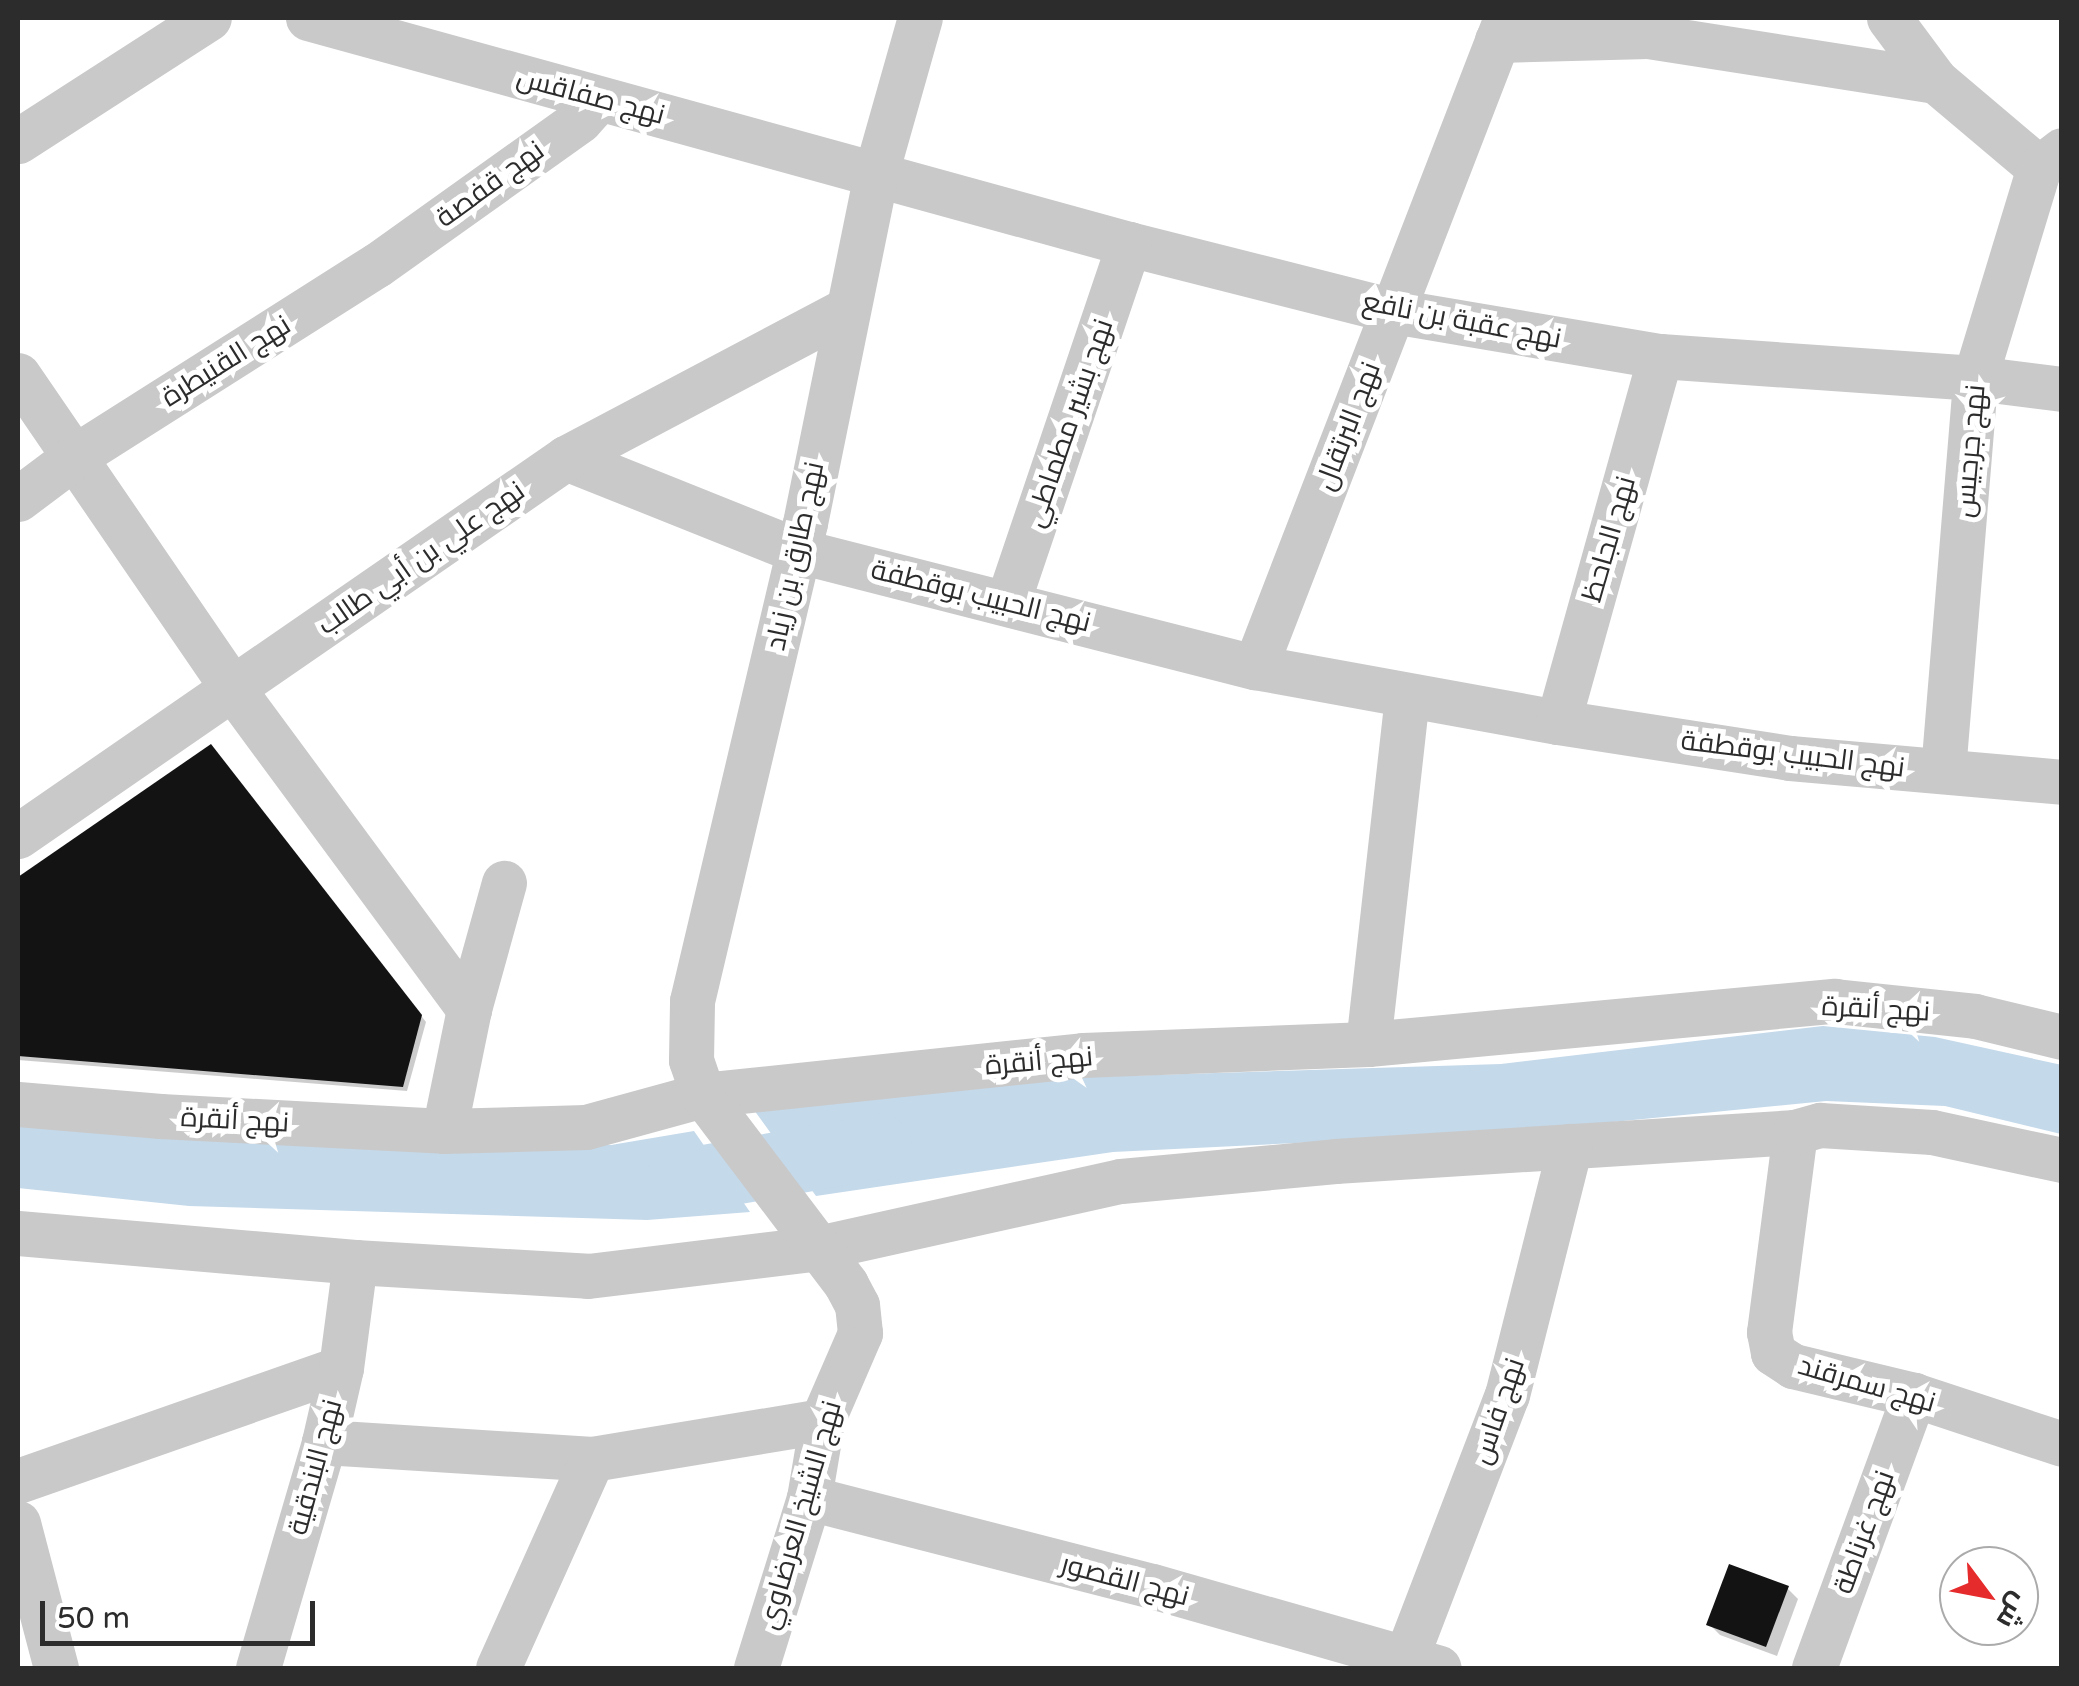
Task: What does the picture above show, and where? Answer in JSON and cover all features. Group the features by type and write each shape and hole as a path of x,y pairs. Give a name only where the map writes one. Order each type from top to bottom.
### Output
{"street":[{"path":"18,141 209,18"},
{"name":"نهج صفاقس","path":"308,18 876,173"},
{"name":"نهج طارق بن زياد","path":"715,1110 691,1060 692,1002 799,550 844,311 876,173 920,18"},
{"path":"1889,18 1936,81 2050,159"},
{"path":"1502,29 1656,27 1936,81"},
{"name":"نهج البرتقال","path":"1254,668 1502,29"},
{"name":"نهج قفصة","path":"377,265 580,120 600,98"},
{"name":"نهج جرجيس","path":"1943,772 1975,378 2050,159"},
{"name":"نهج عقبة بن نافع","path":"876,173 1130,244 1393,310 1660,356 1975,378 2062,390"},
{"name":"نهج بشير مطماطي","path":"1008,601 1130,244"},
{"name":"نهج القنيطرة","path":"18,499 74,456 377,265"},
{"name":"نهج علي بن أبي طالب","path":"18,836 566,458 844,311"},
{"name":"نهج الجاحظ","path":"1558,722 1660,356"},
{"path":"18,375 233,689 469,1009"},
{"name":"نهج الحبيب بوقطفة","path":"566,458 799,550 1008,601 1254,668 1790,758 2062,782"},
{"path":"1368,1044 1407,696"},
{"path":"444,1131 469,1009 504,884"},
{"name":"نهج أنقرة","path":"18,1104 444,1131 586,1127 1083,1056 1368,1044 1835,1001 1975,1016 2062,1037"},
{"name":"نهج الشيخ العرضاوي","path":"715,1110 857,1305 860,1332 822,1421 809,1498 756,1668"},
{"path":"18,1233 355,1262 588,1276 818,1248 1121,1181 1795,1132 1820,1125 1932,1132 2062,1160"},
{"name":"نهج سمرقند","path":"1795,1132 1769,1332 1774,1353 1793,1366 1914,1395 2062,1444"},
{"name":"نهج فاس","path":"1416,1666 1507,1396 1570,1146"},
{"name":"نهج البندقية","path":"258,1668 324,1442 341,1368 355,1262"},
{"path":"18,1481 341,1368"},
{"name":"نهج غرناطة","path":"1814,1668 1914,1395"},
{"path":"324,1442 592,1460 822,1421"},
{"path":"498,1668 592,1460"},
{"name":"نهج القصور","path":"809,1498 1152,1586 1416,1666"},
{"path":"18,1523 56,1668"}],"water":[{"path":"1823,1026 1935,1037 2062,1065 2061,1134 1945,1106 1826,1101 1500,1133 1113,1152 816,1196 754,1110 1088,1077 1501,1064"},
{"path":"18,1116 203,1139 611,1145 694,1131 750,1212 647,1220 189,1206 18,1188"}],"building":[{"path":"211,744 422,1015 403,1087 18,1056 18,877"},
{"path":"1729,1564 1789,1586 1766,1647 1706,1625"}],"waterway":[{"path":"635,1183 676,1182 879,1146"}]}
